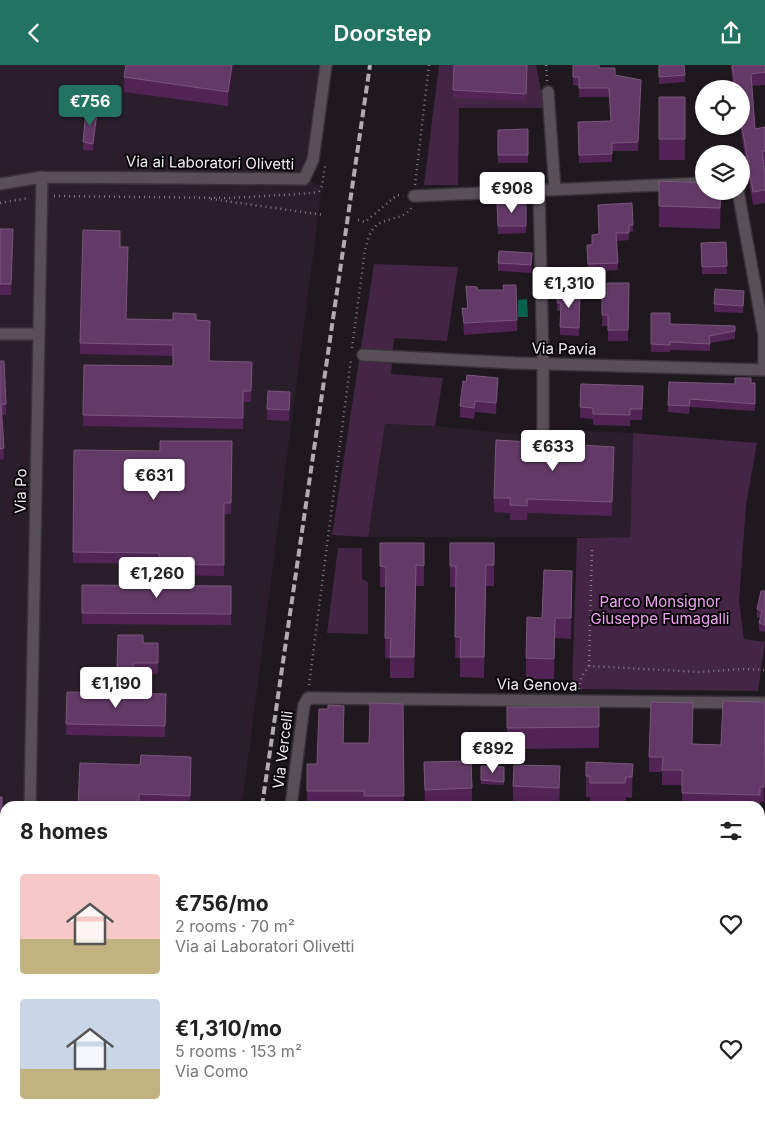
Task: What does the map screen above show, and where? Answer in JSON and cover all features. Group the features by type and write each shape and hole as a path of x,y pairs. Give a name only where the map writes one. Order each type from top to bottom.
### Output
{"street":[{"name":"Via ai Laboratori Olivetti","path":"0,185 42,177 304,179 313,160 326,65"},
{"path":"548,92 555,190"},
{"name":"Via Po","path":"30,801 42,177"},
{"path":"414,196 695,183"},
{"path":"539,190 543,432"},
{"path":"740,200 764,335 764,370"},
{"path":"0,334 40,334"},
{"name":"Via Pavia","path":"363,355 764,370"},
{"name":"Via Genova","path":"308,698 765,703"},
{"name":"Via Vercelli","path":"292,801 304,705 308,698"}],"path":[{"path":"308,698 365,250 374,227 382,221 403,215 413,205 429,65"},
{"path":"358,220 366,221 397,195 414,196"},
{"path":"201,197 324,215"},
{"path":"0,203 21,199"},
{"path":"576,701 581,678 589,666 592,546"},
{"path":"589,666 700,672 742,669 765,670"}],"shaded area":[{"path":"0,65 326,65 304,179 322,186 243,801 0,801"},
{"path":"527,299 528,317 518,317 518,300"},
{"path":"385,424 435,426 552,438 554,429 633,433 630,537 368,537"}],"green space":[{"path":"439,65 536,65 544,108 459,108 458,185 424,185"},
{"path":"374,264 458,267 447,341 394,338 391,374 443,378 435,426 385,424 368,537 332,535"},
{"name":"Parco Monsignor Giuseppe Fumagalli","path":"633,433 757,443 746,505 739,601 744,639 765,642 758,691 572,689 577,538 630,537"},
{"path":"338,548 362,548 362,579 368,582 368,634 327,633"}],"building":[{"path":"126,65 232,65 228,92 124,77"},
{"path":"454,65 527,65 526,94 453,90"},
{"path":"573,65 599,65 599,68 615,68 615,75 641,80 638,142 612,143 612,154 579,155 578,122 611,121 609,88 579,88 579,77 573,77"},
{"path":"659,65 684,65 685,75 659,77"},
{"path":"732,65 765,65 765,72 751,74 755,129 765,127 765,151 762,151 765,190 753,192 750,174 750,145 745,145 744,135 750,135 750,80 734,80"},
{"path":"659,97 685,97 685,139 659,139"},
{"path":"86,111 97,112 93,144 83,142"},
{"path":"528,129 528,155 498,155 498,130"},
{"path":"659,181 695,183 695,200 720,200 720,208 659,206"},
{"path":"497,203 526,203 526,226 498,226"},
{"path":"632,203 633,225 629,225 629,233 616,233 618,263 588,264 587,245 592,245 592,235 599,234 598,205"},
{"path":"0,229 13,229 11,284 0,284"},
{"path":"83,230 120,231 120,247 128,247 126,319 173,320 173,313 196,314 196,320 210,321 209,361 252,362 251,391 243,391 243,418 83,415 84,365 173,366 173,345 80,343"},
{"path":"726,242 727,266 702,267 701,243"},
{"path":"499,251 532,253 531,265 498,263"},
{"path":"607,283 629,283 628,330 608,330 608,315 602,315 602,297 607,297"},
{"path":"503,285 516,285 517,320 464,323 462,308 468,309 466,286 477,287 478,290 504,290"},
{"path":"715,289 744,291 743,306 714,304"},
{"path":"558,291 580,291 579,328 560,327 561,303 557,303"},
{"path":"651,313 670,313 670,324 735,326 735,331 709,336 710,344 670,342 670,345 651,344"},
{"path":"0,361 4,361 6,404 1,404 4,448 0,449"},
{"path":"467,375 498,378 496,403 475,401 474,408 460,406 463,381 466,382"},
{"path":"735,378 751,378 751,383 755,383 755,404 690,399 689,406 668,405 669,382 735,384"},
{"path":"581,384 643,386 642,409 630,409 630,415 593,414 593,408 580,407"},
{"path":"268,391 290,392 289,410 267,409"},
{"path":"496,440 614,447 612,502 527,499 527,506 510,505 510,498 494,498"},
{"path":"160,441 232,441 231,503 224,503 224,565 159,564 159,553 73,552 74,450 160,451"},
{"path":"380,543 424,543 424,566 416,565 414,657 390,657 391,638 385,638 386,567 380,566"},
{"path":"450,543 494,543 494,565 486,565 484,657 460,657 461,637 455,637 456,566 450,566"},
{"path":"544,570 572,571 571,618 555,618 554,659 526,658 527,617 542,618"},
{"path":"82,585 231,586 231,614 82,613"},
{"path":"761,591 765,591 765,625 759,623 762,611 757,609"},
{"path":"118,635 143,635 143,643 158,643 158,663 134,663 133,668 117,668"},
{"path":"67,692 166,694 165,726 66,724"},
{"path":"723,701 765,702 764,787 760,787 760,795 682,793 682,770 662,770 663,757 649,757 651,702 693,703 692,744 721,745"},
{"path":"370,703 403,704 404,796 364,796 364,791 307,791 307,764 317,764 319,709 328,709 328,705 344,706 343,743 369,743"},
{"path":"507,707 599,707 599,727 507,728"},
{"path":"141,755 191,757 190,796 139,794 139,801 78,801 80,763 140,765"},
{"path":"471,761 472,788 425,790 424,762"},
{"path":"586,762 633,764 632,777 626,777 625,783 590,783 590,776 586,776"},
{"path":"514,765 560,766 559,788 513,786"},
{"path":"481,766 504,767 504,782 481,780"}],"railway":[{"path":"263,801 370,65"}]}
